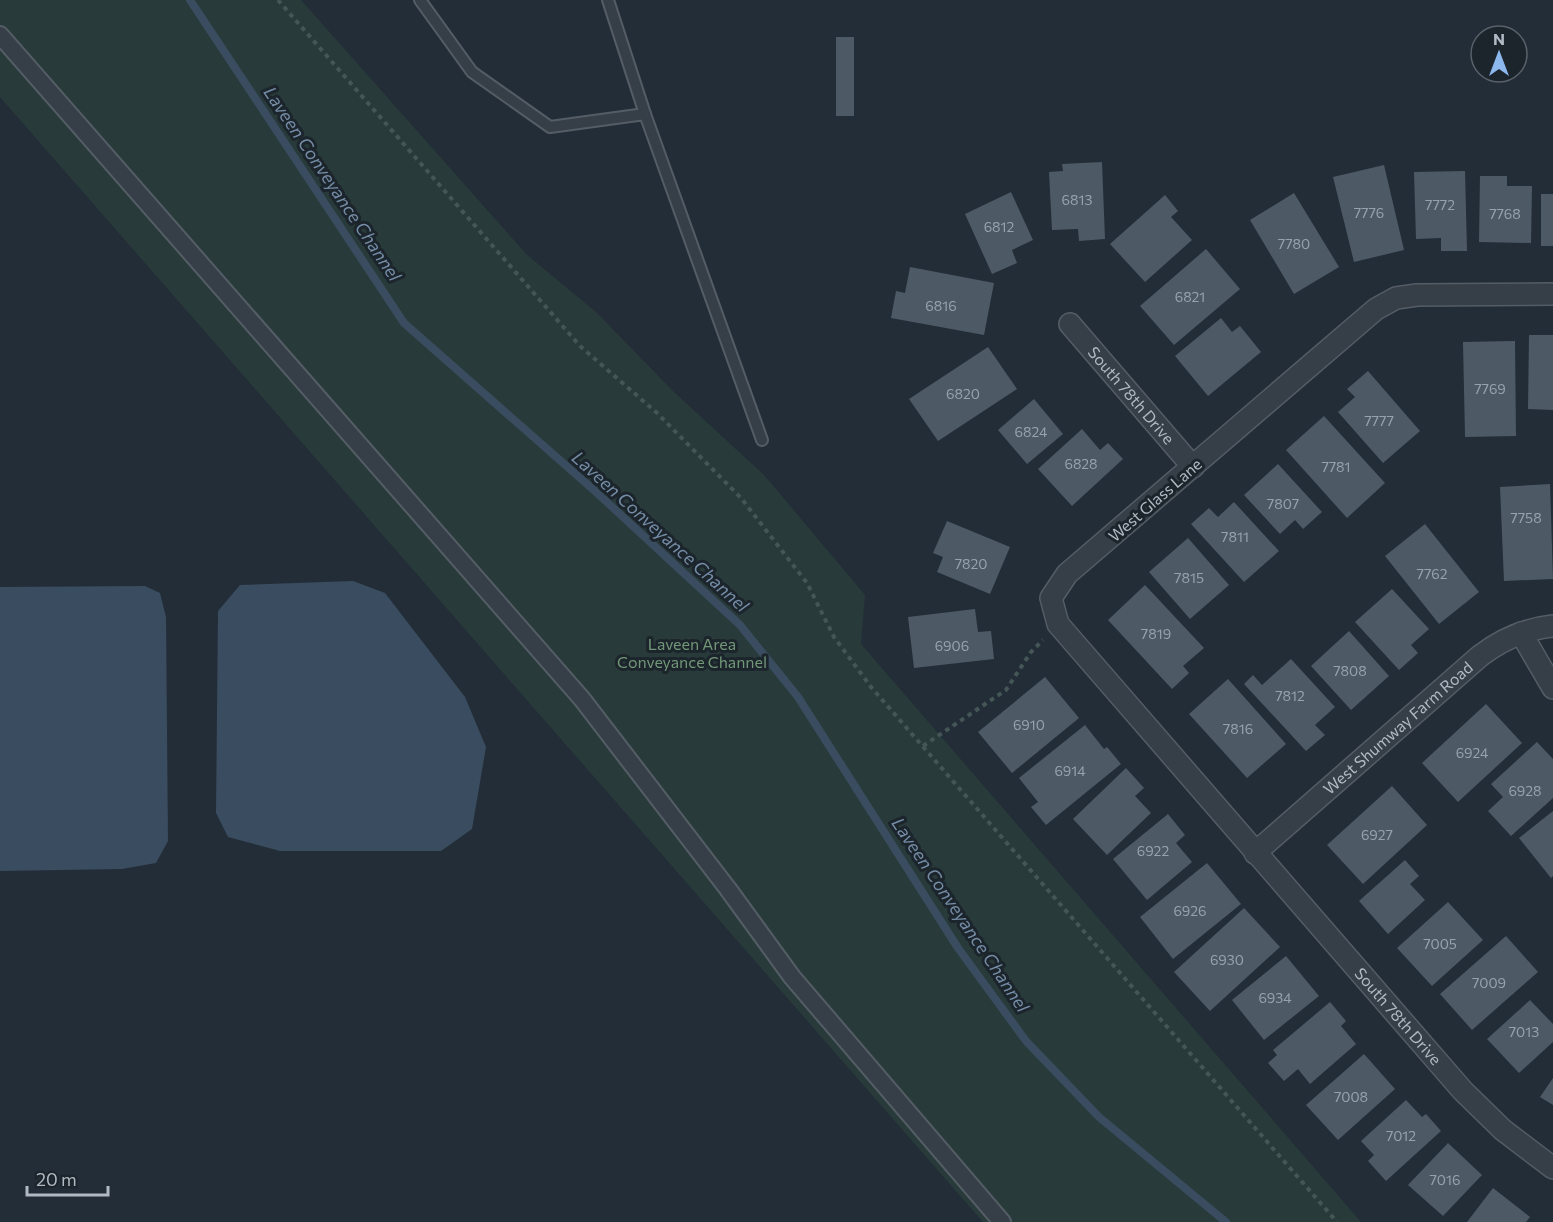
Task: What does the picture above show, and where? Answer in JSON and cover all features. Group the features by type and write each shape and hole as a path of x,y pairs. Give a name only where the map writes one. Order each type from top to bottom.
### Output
{"street":[{"path":"0,35 582,699 728,889 792,977 1002,1222"},
{"name":"West Glass Lane","path":"1058,624 1051,598 1067,574 1356,324 1396,298 1417,295 1553,294"},
{"name":"South 78th Drive","path":"1070,324 1193,466"},
{"path":"1058,624 1255,853"},
{"name":"West Shumway Farm Road","path":"1255,853 1498,642 1521,633 1553,626"},
{"path":"1521,633 1553,688"},
{"name":"South 78th Drive","path":"1255,853 1463,1091 1503,1130 1553,1168"}],"lane":[{"path":"420,0 472,72 550,127 645,114"},
{"path":"608,0 645,114 762,440"}],"path":[{"path":"278,0 580,346 657,413 741,498 807,583 834,636 871,687 1337,1222"},
{"path":"923,746 1006,690 1031,652 1058,624"}],"green space":[{"name":"Laveen Area Conveyance Channel","path":"0,0 301,0 527,255 596,312 673,391 765,476 865,595 861,644 1361,1222 983,1222 0,97"}],"water":[{"path":"353,581 385,593 465,697 486,747 472,829 441,851 280,851 228,837 216,813 218,611 240,585"},
{"path":"145,586 160,593 166,617 168,841 156,863 122,869 0,871 0,587"}],"building":[{"path":"836,37 854,37 854,116 836,116"},
{"path":"1102,162 1105,239 1079,241 1078,229 1052,230 1049,172 1063,171 1062,164"},
{"path":"1384,165 1404,250 1354,262 1333,177"},
{"path":"1465,171 1467,251 1441,251 1441,238 1416,239 1414,172"},
{"path":"1480,176 1507,176 1507,186 1532,186 1531,243 1479,242"},
{"path":"1011,192 1033,240 1012,250 1017,263 992,274 965,214"},
{"path":"1294,193 1339,267 1294,294 1250,220"},
{"path":"1541,194 1553,194 1553,246 1541,246"},
{"path":"1165,195 1178,211 1171,217 1192,240 1145,282 1110,244"},
{"path":"1206,249 1240,289 1174,345 1140,306"},
{"path":"910,267 994,283 984,335 891,318 896,291 905,293"},
{"path":"1221,318 1232,332 1240,326 1261,352 1208,396 1175,356"},
{"path":"1529,335 1553,335 1553,410 1528,409"},
{"path":"1515,341 1516,436 1465,437 1463,342"},
{"path":"988,347 1017,389 938,441 909,399"},
{"path":"1368,371 1420,431 1383,463 1338,412 1355,397 1347,389"},
{"path":"1034,399 1063,434 1027,464 998,430"},
{"path":"1324,416 1385,483 1347,518 1286,450"},
{"path":"1082,429 1100,450 1108,443 1123,459 1072,506 1038,469"},
{"path":"1278,464 1322,512 1303,529 1295,520 1280,534 1244,495"},
{"path":"1550,484 1553,579 1504,581 1500,487"},
{"path":"1234,502 1279,551 1244,582 1191,524 1209,508 1218,517"},
{"path":"947,521 1010,547 990,594 937,572 943,557 933,553"},
{"path":"1425,524 1479,592 1439,624 1385,556"},
{"path":"1188,538 1229,585 1190,619 1149,572"},
{"path":"1145,585 1204,648 1183,666 1189,673 1172,689 1108,620"},
{"path":"1392,589 1429,629 1411,645 1418,653 1399,670 1355,622"},
{"path":"975,609 978,632 991,631 994,659 914,668 908,617"},
{"path":"1349,631 1389,676 1351,710 1311,666"},
{"path":"1291,659 1335,707 1315,725 1325,735 1306,751 1244,684 1253,675 1262,685"},
{"path":"1045,677 1079,718 1012,773 978,732"},
{"path":"1228,679 1286,744 1247,778 1189,714"},
{"path":"1486,704 1522,743 1458,802 1422,763"},
{"path":"1085,725 1104,749 1107,747 1121,764 1046,825 1031,807 1038,802 1019,778"},
{"path":"1537,742 1553,759 1553,798 1511,836 1488,811 1503,797 1491,784"},
{"path":"1126,768 1144,788 1135,796 1151,813 1107,855 1073,819"},
{"path":"1392,786 1427,825 1363,884 1327,845"},
{"path":"1553,811 1553,876 1551,878 1519,838"},
{"path":"1168,814 1185,835 1176,843 1192,862 1147,900 1113,859"},
{"path":"1405,860 1419,876 1410,884 1425,900 1388,934 1359,901"},
{"path":"1207,863 1241,904 1173,959 1140,917"},
{"path":"1448,902 1483,940 1432,986 1397,948"},
{"path":"1244,908 1280,947 1210,1011 1174,972"},
{"path":"1506,936 1538,972 1472,1030 1440,994"},
{"path":"1286,956 1319,996 1264,1040 1232,1000"},
{"path":"1530,1000 1553,1024 1553,1042 1519,1073 1487,1039"},
{"path":"1330,1002 1346,1021 1341,1026 1356,1044 1310,1084 1298,1069 1284,1081 1268,1063 1277,1055 1273,1050"},
{"path":"1364,1054 1395,1089 1338,1140 1306,1105"},
{"path":"1553,1078 1553,1105 1540,1097"},
{"path":"1406,1100 1422,1117 1426,1114 1441,1131 1386,1181 1368,1161 1374,1155 1361,1141"},
{"path":"1448,1143 1482,1175 1443,1216 1408,1185"},
{"path":"1493,1188 1530,1217 1526,1222 1467,1222"}],"waterway":[{"name":"Laveen Conveyance Channel","path":"190,0 404,323 596,492 740,625 798,697 958,948 1026,1041 1099,1117 1226,1222"}]}
